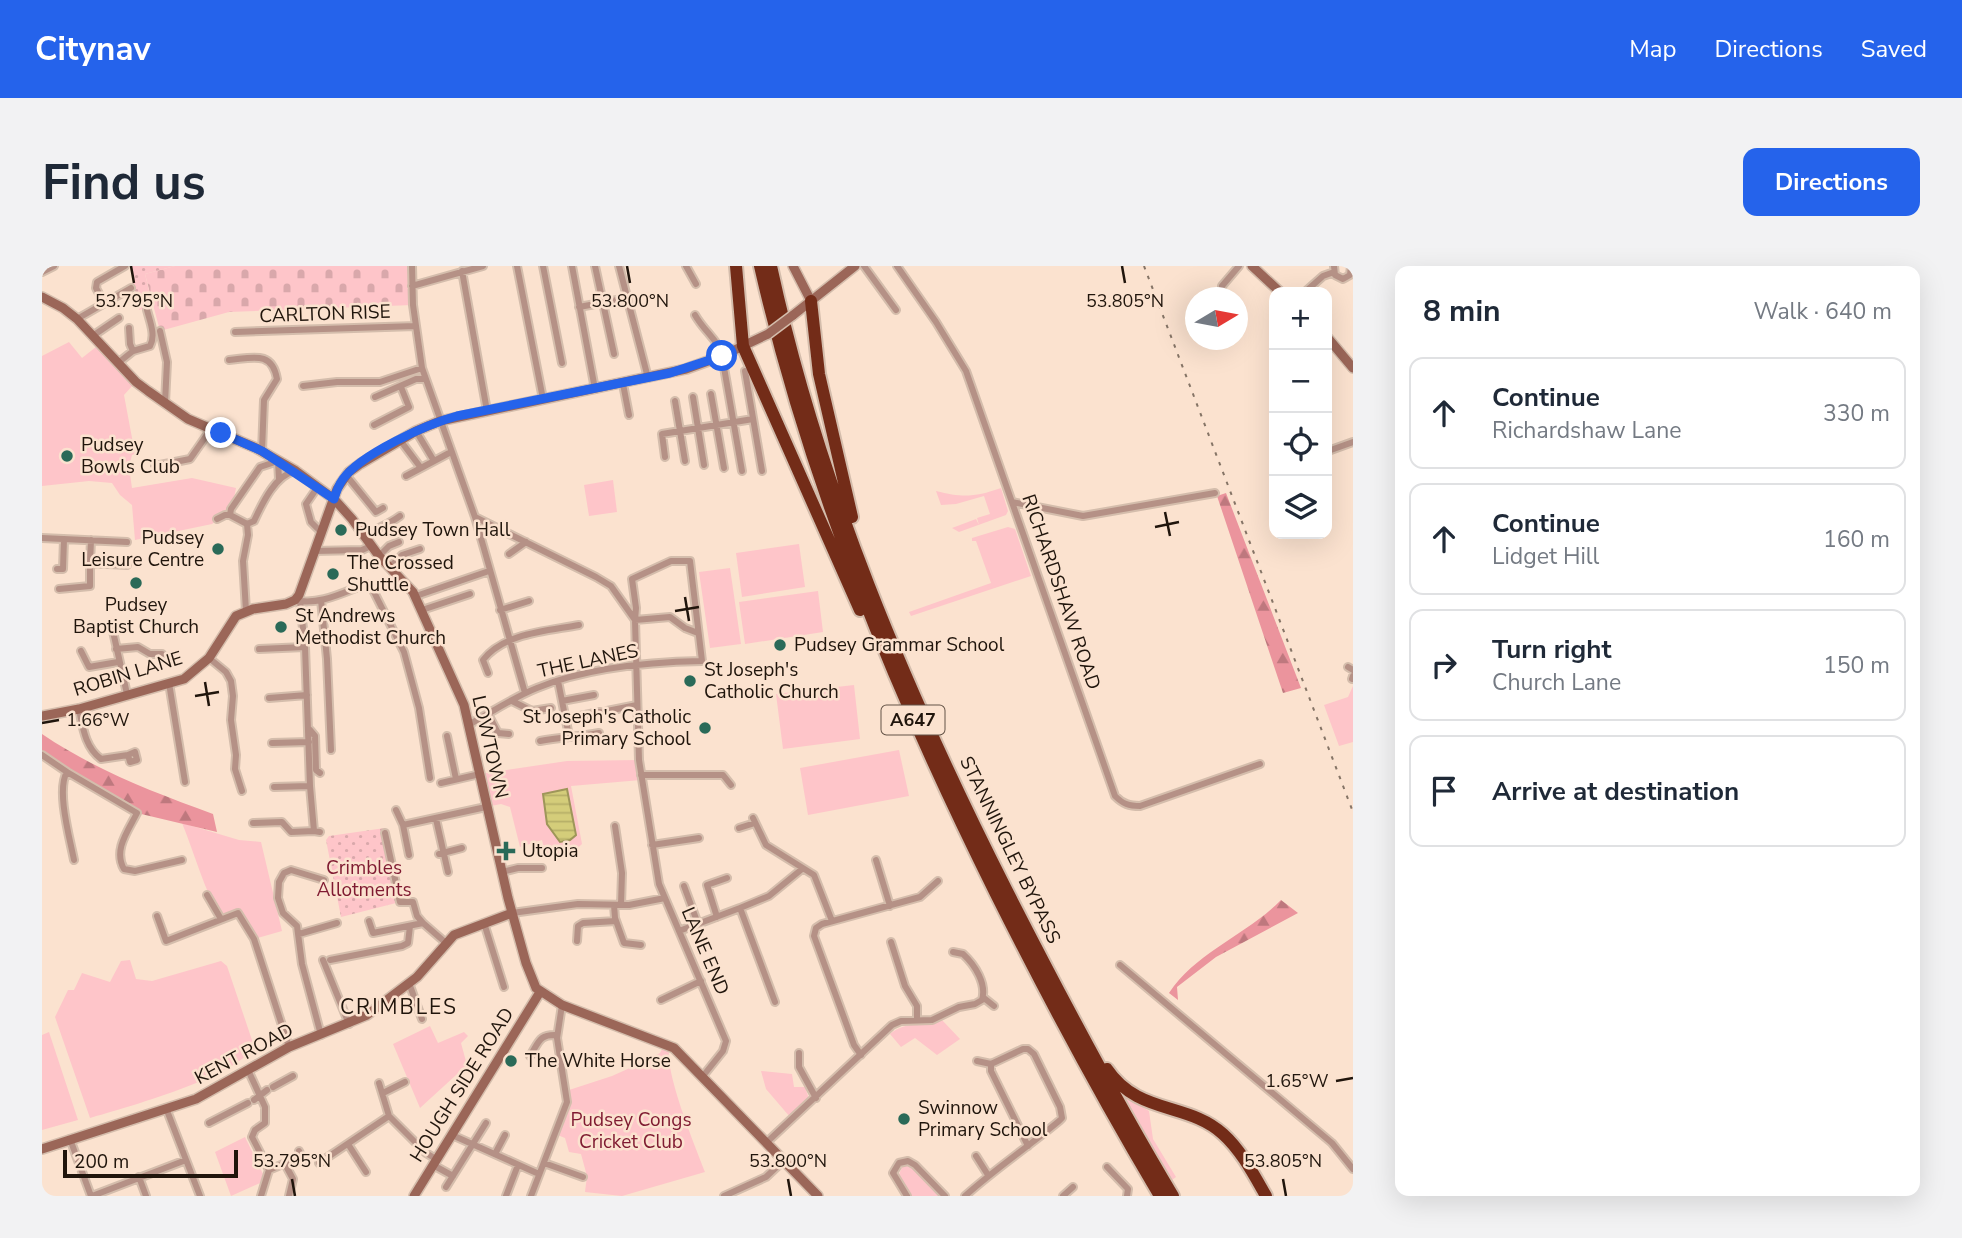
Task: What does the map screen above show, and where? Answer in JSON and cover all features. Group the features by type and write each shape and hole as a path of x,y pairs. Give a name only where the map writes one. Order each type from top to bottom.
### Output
{"highway":[{"path":"736,266 743,346 854,597 909,712"},
{"name":"STANNINGLEY BYPASS","path":"761,266 773,321 820,480 862,596 909,712 1053,1009 1160,1196"},
{"name":"STANNINGLEY BYPASS","path":"771,266 791,348 834,488 900,666 979,835 1064,1004 1173,1196"},
{"path":"811,301 819,374 859,557"},
{"path":"1064,1004 1114,1079 1130,1093 1147,1102 1200,1121 1223,1134 1237,1150 1266,1196"}],"main road":[{"path":"793,266 811,301"},
{"path":"1252,266 1275,287"},
{"path":"246,611 298,601 337,489 346,475 360,464 400,440 440,421 623,384 686,369 723,355 768,334 853,267"},
{"name":"LOWTOWN","path":"42,297 77,319 136,382 188,419 259,450 296,471 334,499 379,556 416,596 456,684 470,724 486,807 512,913 526,963 540,992"},
{"path":"1332,343 1352,365"},
{"name":"ROBIN LANE","path":"43,715 79,709 184,679 208,659 236,616 246,611"},
{"name":"KENT ROAD","path":"42,1149 195,1099 289,1047 367,1015 409,983 446,943 462,931 512,913"},
{"path":"540,992 562,1005 674,1048 818,1196"},
{"name":"HOUGH SIDE ROAD","path":"414,1196 540,992"}],"street":[{"path":"42,272 54,266"},
{"path":"104,303 96,288 97,282 125,266"},
{"path":"412,266 422,368 475,517 525,693"},
{"path":"443,266 444,276"},
{"path":"412,286 483,266"},
{"path":"517,266 543,399"},
{"path":"543,266 562,363"},
{"path":"572,266 595,389"},
{"path":"595,266 614,354"},
{"path":"620,266 648,378"},
{"path":"686,266 696,284"},
{"path":"864,266 895,310"},
{"name":"RICHARDSHAW ROAD","path":"897,266 959,357 972,386 1115,796 1121,803 1140,806 1260,764"},
{"path":"1222,286 1239,266"},
{"path":"1311,287 1334,269 1340,278 1346,278 1352,273 1352,266"},
{"path":"465,269 487,411"},
{"path":"77,319 131,288"},
{"path":"579,307 628,298"},
{"path":"118,363 133,351 150,346 152,332 146,310"},
{"path":"695,315 706,332 718,342 723,355 742,471"},
{"path":"94,335 119,318"},
{"name":"CARLTON RISE","path":"235,332 416,326"},
{"path":"129,328 133,351"},
{"path":"160,331 167,362 165,403"},
{"path":"229,360 262,357 270,360 276,370 277,379 264,400 260,467 231,509 230,515"},
{"path":"303,386 337,382 380,382 422,368"},
{"path":"745,371 762,471"},
{"path":"375,397 415,379 425,379"},
{"path":"623,384 629,415"},
{"path":"374,425 409,407 401,387"},
{"path":"711,394 724,468"},
{"path":"693,397 704,465"},
{"path":"675,401 685,461"},
{"path":"666,457 662,434 753,419"},
{"path":"155,466 190,459 211,429"},
{"path":"416,431 434,461"},
{"path":"400,440 421,468"},
{"path":"1332,450 1353,442"},
{"path":"406,476 451,452"},
{"path":"260,467 278,461 279,480"},
{"path":"247,524 254,521 279,480 296,471"},
{"path":"346,475 376,512 383,508"},
{"path":"317,488 307,501 308,514 315,528 321,532"},
{"path":"1012,502 1083,516 1215,493"},
{"path":"217,519 225,514 247,524"},
{"path":"365,536 400,516"},
{"path":"475,517 611,586 635,620"},
{"path":"246,611 244,550 248,535 247,524"},
{"path":"42,538 127,542"},
{"path":"57,569 63,569 64,539"},
{"path":"59,589 90,586 91,540"},
{"path":"379,556 389,546 399,542"},
{"path":"509,554 526,542"},
{"path":"314,551 362,550 372,546"},
{"path":"390,567 402,555 420,549"},
{"path":"635,620 670,617 685,628 698,633 690,561 671,561 632,579 636,608 635,620 637,705 641,775 659,884 664,898"},
{"path":"90,564 127,565"},
{"path":"416,596 489,570"},
{"path":"253,823 282,822 291,832 317,831 310,786 305,647 298,601 321,600 366,584 372,588 404,652 419,708 430,778"},
{"path":"422,610 470,594"},
{"path":"321,600 327,656 331,750"},
{"path":"500,610 529,601"},
{"path":"488,673 483,660 509,640 579,625"},
{"path":"112,627 127,694"},
{"name":"THE LANES","path":"470,724 525,693 558,681 636,664 702,661 698,633"},
{"path":"116,649 138,647 150,654 162,654"},
{"path":"259,649 305,647"},
{"path":"81,651 89,669 118,662"},
{"path":"148,663 150,654"},
{"path":"208,659 222,668 231,681 235,769 242,791"},
{"path":"558,681 569,736"},
{"path":"169,683 185,782"},
{"path":"270,698 307,695"},
{"path":"562,701 594,695"},
{"path":"512,701 531,711 551,708"},
{"path":"42,705 43,715"},
{"path":"565,719 637,705"},
{"path":"79,709 87,743 94,754 105,760 128,755"},
{"path":"488,714 498,733 509,734"},
{"path":"309,728 315,736 316,770 320,773"},
{"path":"540,741 599,733"},
{"path":"447,736 456,779"},
{"path":"272,743 309,742"},
{"path":"42,755 137,813 121,844 120,859 124,869 135,871 182,860"},
{"path":"723,775 727,767"},
{"path":"67,772 63,779 63,793 74,860"},
{"path":"641,775 723,775"},
{"path":"723,775 731,785"},
{"path":"441,783 456,779 482,781"},
{"path":"274,787 310,786"},
{"path":"403,825 486,807"},
{"path":"396,810 403,825 409,855"},
{"path":"436,819 444,839 441,854 448,872"},
{"path":"740,828 754,821 766,845 814,875 832,921"},
{"path":"615,826 622,873 615,921 622,946 641,945"},
{"path":"385,833 400,902 413,902 423,923 446,943"},
{"path":"652,845 699,838"},
{"path":"441,854 463,848"},
{"path":"876,860 890,906"},
{"path":"502,872 518,868 542,868"},
{"path":"679,931 780,890 802,869"},
{"path":"321,1035 302,964 297,926 283,913 278,898 279,881 284,873 291,870 324,880"},
{"path":"717,917 707,885 727,877"},
{"path":"861,1055 851,1038 814,936 819,925 920,897 938,881"},
{"path":"684,886 698,924"},
{"path":"207,895 221,919"},
{"name":"LANE END","path":"512,913 578,904 649,902 664,898 726,1041 723,1051 703,1076"},
{"path":"740,908 775,1002"},
{"path":"157,916 166,940 238,914 254,939 289,1047"},
{"path":"369,921 373,933 423,923"},
{"path":"577,941 578,926 583,923 615,921"},
{"path":"299,934 337,923"},
{"path":"484,923 504,987"},
{"path":"349,1024 327,960 402,946 408,943 410,926"},
{"path":"891,942 905,986 917,1006 917,1019"},
{"path":"953,952 963,954 968,959 984,986 984,998"},
{"path":"897,964 906,961"},
{"path":"1120,965 1332,1143 1353,1169"},
{"path":"661,1000 701,981"},
{"path":"409,983 422,1018"},
{"path":"984,998 994,1006"},
{"path":"766,1143 892,1025 901,1021 937,1018 984,998"},
{"path":"531,1196 567,1102 557,1035 562,1005"},
{"path":"530,1056 542,1038 546,1035 557,1035"},
{"path":"965,1196 1059,1121 1062,1115 1034,1055 1028,1049 1018,1049 991,1064 977,1061"},
{"path":"799,1053 799,1066 816,1098"},
{"path":"991,1064 992,1076 1028,1146"},
{"path":"248,1070 254,1099 266,1115 265,1123 255,1130 252,1138 269,1170 261,1196"},
{"path":"209,1123 293,1076"},
{"path":"383,1093 405,1082"},
{"path":"379,1083 389,1116 453,1176"},
{"path":"166,1108 200,1196"},
{"path":"326,1162 389,1116"},
{"path":"446,1187 486,1123"},
{"path":"452,1135 539,1174"},
{"path":"495,1154 505,1135"},
{"path":"70,1139 91,1196 186,1160"},
{"path":"348,1144 364,1169 355,1171"},
{"path":"269,1170 285,1164 300,1153 305,1164"},
{"path":"976,1156 988,1175"},
{"path":"724,1196 766,1177 784,1160"},
{"path":"907,1196 894,1173 899,1163 908,1161 945,1196"},
{"path":"544,1163 583,1177"},
{"path":"285,1164 293,1179 289,1196"},
{"path":"506,1196 518,1165"},
{"path":"1108,1172 1128,1189 1127,1196"},
{"path":"139,1177 146,1196"},
{"path":"1063,1196 1073,1186"}],"green space":[{"path":"130,266 175,266 145,274 153,307 139,310"},
{"path":"175,266 412,266 413,305 229,312 160,331 145,274"},
{"path":"69,342 82,358 96,347 133,385 124,395 135,454 132,455 129,467 132,488 192,478 236,488 234,498 228,505 230,515 222,515 212,524 135,540 132,505 120,495 112,483 89,481 42,486 42,356"},
{"path":"613,480 617,512 589,516 584,485"},
{"path":"1001,488 1008,511 1006,515 979,525 977,518 990,514 984,496 941,505 936,491 969,496"},
{"path":"1226,493 1301,688 1283,693 1217,496"},
{"path":"976,519 979,525 959,532 952,528"},
{"path":"1008,527 1015,529 1031,576 911,616 909,612 991,583 976,541 972,541 972,538"},
{"path":"799,544 805,587 742,597 736,553"},
{"path":"730,568 741,644 710,648 699,572"},
{"path":"818,591 823,632 745,644 739,602"},
{"path":"854,685 860,739 783,749 776,694"},
{"path":"1353,686 1353,742 1339,746 1324,705 1348,697"},
{"path":"42,734 104,769 213,814 217,832 137,813 42,755"},
{"path":"899,750 909,796 808,815 800,768"},
{"path":"639,760 641,780 571,786 582,844 571,854 546,857 542,840 520,847 510,807 501,804 486,807 480,774 567,761"},
{"path":"182,823 239,840 261,842 282,931 254,939 238,914 221,919"},
{"name":"Crimbles Allotments","path":"385,828 400,902 341,917 326,840 329,836"},
{"path":"1281,900 1298,913 1216,957 1177,987 1178,1000 1169,993 1193,966 1253,924"},
{"path":"130,960 136,979 152,981 221,961 227,966 254,1046 244,1057 227,1068 180,1090 90,1118 55,1017 68,990 74,990 82,973 110,982 121,961"},
{"path":"942,1020 960,1039 937,1055 915,1038 901,1047 890,1034 909,1025"},
{"path":"430,1026 438,1043 464,1032 468,1036 461,1043 467,1065 420,1108 393,1044"},
{"path":"49,1032 78,1120 42,1130 42,1035"},
{"name":"Pudsey Congs Cricket Club","path":"665,1044 670,1046 669,1056 675,1089 705,1172 622,1196 585,1192 587,1176 581,1154 569,1152 565,1138 555,1134 564,1112 566,1091 641,1063 660,1053"},
{"path":"761,1071 792,1074 794,1087 805,1087 809,1099 790,1117 766,1089"},
{"path":"1116,1087 1149,1111 1153,1139 1176,1177 1169,1182"},
{"path":"245,1137 263,1174 260,1183 231,1196 215,1152"},
{"path":"909,1165 941,1196 911,1196 898,1177 902,1167"}],"shaded area":[{"path":"567,789 576,835 570,840 560,842 547,824 543,794"}],"railway":[{"path":"1144,266 1353,812"}],"place":[{"name":"Pudsey Bowls Club","path":"67,456"},
{"name":"Pudsey Town Hall","path":"341,530"},
{"name":"Pudsey Leisure Centre","path":"218,549"},
{"name":"The Crossed Shuttle","path":"333,574"},
{"name":"Pudsey Baptist Church","path":"136,583"},
{"name":"St Andrews Methodist Church","path":"281,627"},
{"name":"Pudsey Grammar School","path":"780,645"},
{"name":"St Joseph's Catholic Church","path":"690,681"},
{"name":"St Joseph's Catholic Primary School","path":"705,728"},
{"name":"Utopia","path":"506,851"},
{"name":"The White Horse","path":"511,1061"},
{"name":"Swinnow Primary School","path":"904,1119"}],"district":[{"name":"CRIMBLES","path":"399,1007"}],"route":[{"path":"221,433 262,451 296,471 334,499 337,489 349,472 427,425 457,416 670,373 722,356"}]}
